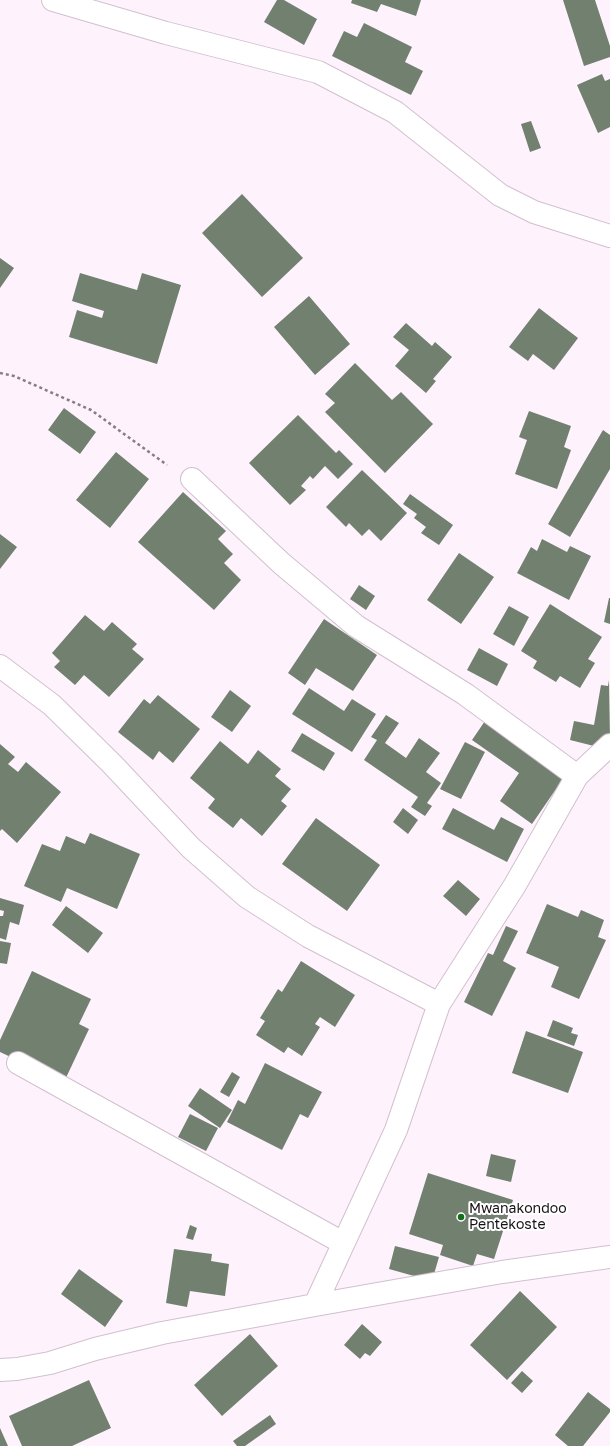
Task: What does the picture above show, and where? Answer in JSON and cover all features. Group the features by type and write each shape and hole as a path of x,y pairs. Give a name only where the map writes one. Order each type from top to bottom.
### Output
{"street":[{"path":"54,0 166,33 318,72 395,112 500,195 534,212 610,236"},
{"path":"192,479 281,563 356,626 464,694 577,776"},
{"path":"0,666 52,705 112,764 191,848 247,897 308,936 439,1004"},
{"path":"315,1305 396,1130 439,1004 515,885 577,776 610,745"},
{"path":"18,1063 343,1243"},
{"path":"0,1370 17,1369 50,1363 95,1349 162,1333 502,1272 610,1257"}],"path":[{"path":"0,373 14,376 91,410 165,464 192,479"}],"building":[{"path":"277,0 284,0 317,19 304,45 264,22"},
{"path":"352,0 421,0 416,16 381,4 377,12 351,3"},
{"path":"563,0 595,0 610,46 610,57 584,66"},
{"path":"364,23 412,47 405,62 423,71 411,95 332,56 344,31 357,37"},
{"path":"602,74 605,81 610,79 610,127 598,133 577,85"},
{"path":"531,121 541,148 530,152 521,124"},
{"path":"242,194 303,258 262,297 202,233"},
{"path":"0,258 14,268 0,288"},
{"path":"80,273 137,290 142,273 181,285 157,364 69,337 77,310 102,318 104,311 72,301"},
{"path":"309,296 350,344 315,375 274,327"},
{"path":"539,308 578,338 554,370 533,354 528,361 509,347"},
{"path":"406,323 432,346 435,342 452,357 433,379 436,381 426,393 395,366 409,350 393,337"},
{"path":"355,363 392,400 401,392 433,424 385,473 325,412 335,403 325,394"},
{"path":"64,408 96,432 80,454 48,430"},
{"path":"529,411 571,426 564,447 571,450 557,489 515,474 527,440 519,437"},
{"path":"298,415 336,453 339,450 353,464 338,479 325,466 313,479 310,476 301,486 306,490 290,505 249,463"},
{"path":"603,430 610,435 610,469 570,537 548,524"},
{"path":"116,452 149,479 110,528 76,500"},
{"path":"362,470 407,513 381,541 369,529 362,536 349,523 346,527 326,507"},
{"path":"183,492 226,531 218,539 233,554 224,563 241,580 214,610 138,542"},
{"path":"410,494 453,525 439,545 421,533 426,527 414,518 417,514 403,504"},
{"path":"0,534 17,547 0,569"},
{"path":"542,539 567,552 570,546 591,556 569,600 517,573 531,547 537,551"},
{"path":"459,553 494,577 461,624 427,600"},
{"path":"359,585 375,596 366,610 350,599"},
{"path":"610,598 610,624 604,622"},
{"path":"550,604 602,637 588,659 595,663 580,688 560,676 556,682 533,668 537,661 521,651"},
{"path":"509,606 529,617 514,646 493,634"},
{"path":"85,615 104,631 112,622 137,644 132,649 144,659 109,697 84,675 75,685 54,667 60,661 52,653"},
{"path":"324,619 377,655 353,691 316,668 305,685 288,673"},
{"path":"479,648 508,664 497,686 467,670"},
{"path":"609,680 610,739 602,748 570,740 574,721 594,725 601,685 608,686"},
{"path":"309,688 344,711 352,699 376,714 352,752 292,714"},
{"path":"230,690 251,706 232,732 211,717"},
{"path":"158,695 200,729 173,763 159,751 153,760 118,732 144,699 150,704"},
{"path":"386,715 399,723 385,743 406,758 419,738 440,753 426,772 441,783 427,803 432,806 425,816 411,807 418,797 364,760 377,740 371,737"},
{"path":"487,718 567,773 532,824 500,801 519,773 472,740"},
{"path":"302,733 335,753 324,771 291,751"},
{"path":"220,741 248,764 258,750 281,769 275,776 291,789 281,801 287,806 262,836 241,818 233,828 208,808 215,799 190,778"},
{"path":"465,742 485,752 461,799 440,789"},
{"path":"0,744 15,757 8,764 18,772 26,762 61,792 17,843 2,829 0,831"},
{"path":"403,808 418,820 408,834 393,822"},
{"path":"453,808 494,830 501,817 524,829 507,862 442,829"},
{"path":"316,818 380,865 347,911 282,864"},
{"path":"90,833 140,854 117,909 67,888 61,902 24,886 42,844 60,851 66,836 85,844"},
{"path":"458,880 480,899 466,916 443,896"},
{"path":"0,898 24,905 19,925 10,922 6,940 0,938 0,916 3,916 4,911 0,910"},
{"path":"547,904 578,917 581,910 604,920 598,937 606,940 579,999 551,987 559,967 526,953"},
{"path":"66,906 103,933 88,953 52,925"},
{"path":"506,926 518,931 503,961 516,968 492,1016 464,1002 488,953 493,955"},
{"path":"0,941 11,943 7,964 0,963"},
{"path":"301,961 355,995 335,1027 320,1017 315,1024 320,1027 302,1056 288,1047 284,1053 256,1035 265,1021 260,1018 278,989 282,992"},
{"path":"32,971 91,999 79,1024 89,1029 64,1082 0,1052 0,1040"},
{"path":"553,1020 573,1028 571,1033 578,1035 574,1046 547,1036"},
{"path":"526,1031 583,1052 568,1093 512,1073"},
{"path":"265,1063 322,1092 308,1118 300,1114 282,1150 227,1122 238,1100 245,1104"},
{"path":"232,1072 240,1077 229,1097 220,1092"},
{"path":"200,1088 232,1110 220,1128 188,1106"},
{"path":"190,1114 218,1128 206,1151 178,1137"},
{"path":"491,1154 516,1160 511,1182 486,1176"},
{"name":"Mwanakondoo Pentekoste","path":"428,1173 513,1200 494,1259 477,1254 473,1266 440,1255 443,1245 409,1234"},
{"path":"190,1225 197,1228 193,1240 186,1238"},
{"path":"395,1246 439,1257 432,1281 389,1269"},
{"path":"174,1249 212,1254 211,1261 229,1264 225,1296 190,1291 187,1307 166,1303"},
{"path":"79,1269 123,1301 105,1327 61,1294"},
{"path":"520,1291 557,1327 507,1380 470,1345"},
{"path":"362,1324 382,1342 370,1356 365,1353 360,1359 344,1345"},
{"path":"250,1334 278,1366 222,1416 194,1385"},
{"path":"522,1371 533,1381 522,1393 511,1383"},
{"path":"89,1380 111,1428 72,1446 22,1446 9,1416"},
{"path":"588,1392 610,1409 610,1412 583,1446 568,1446 555,1435"},
{"path":"270,1415 276,1424 245,1446 237,1446 233,1441"},
{"path":"0,1428 8,1446 0,1446"}],"place":[{"name":"Mwanakondoo Pentekoste","path":"461,1217"}]}
